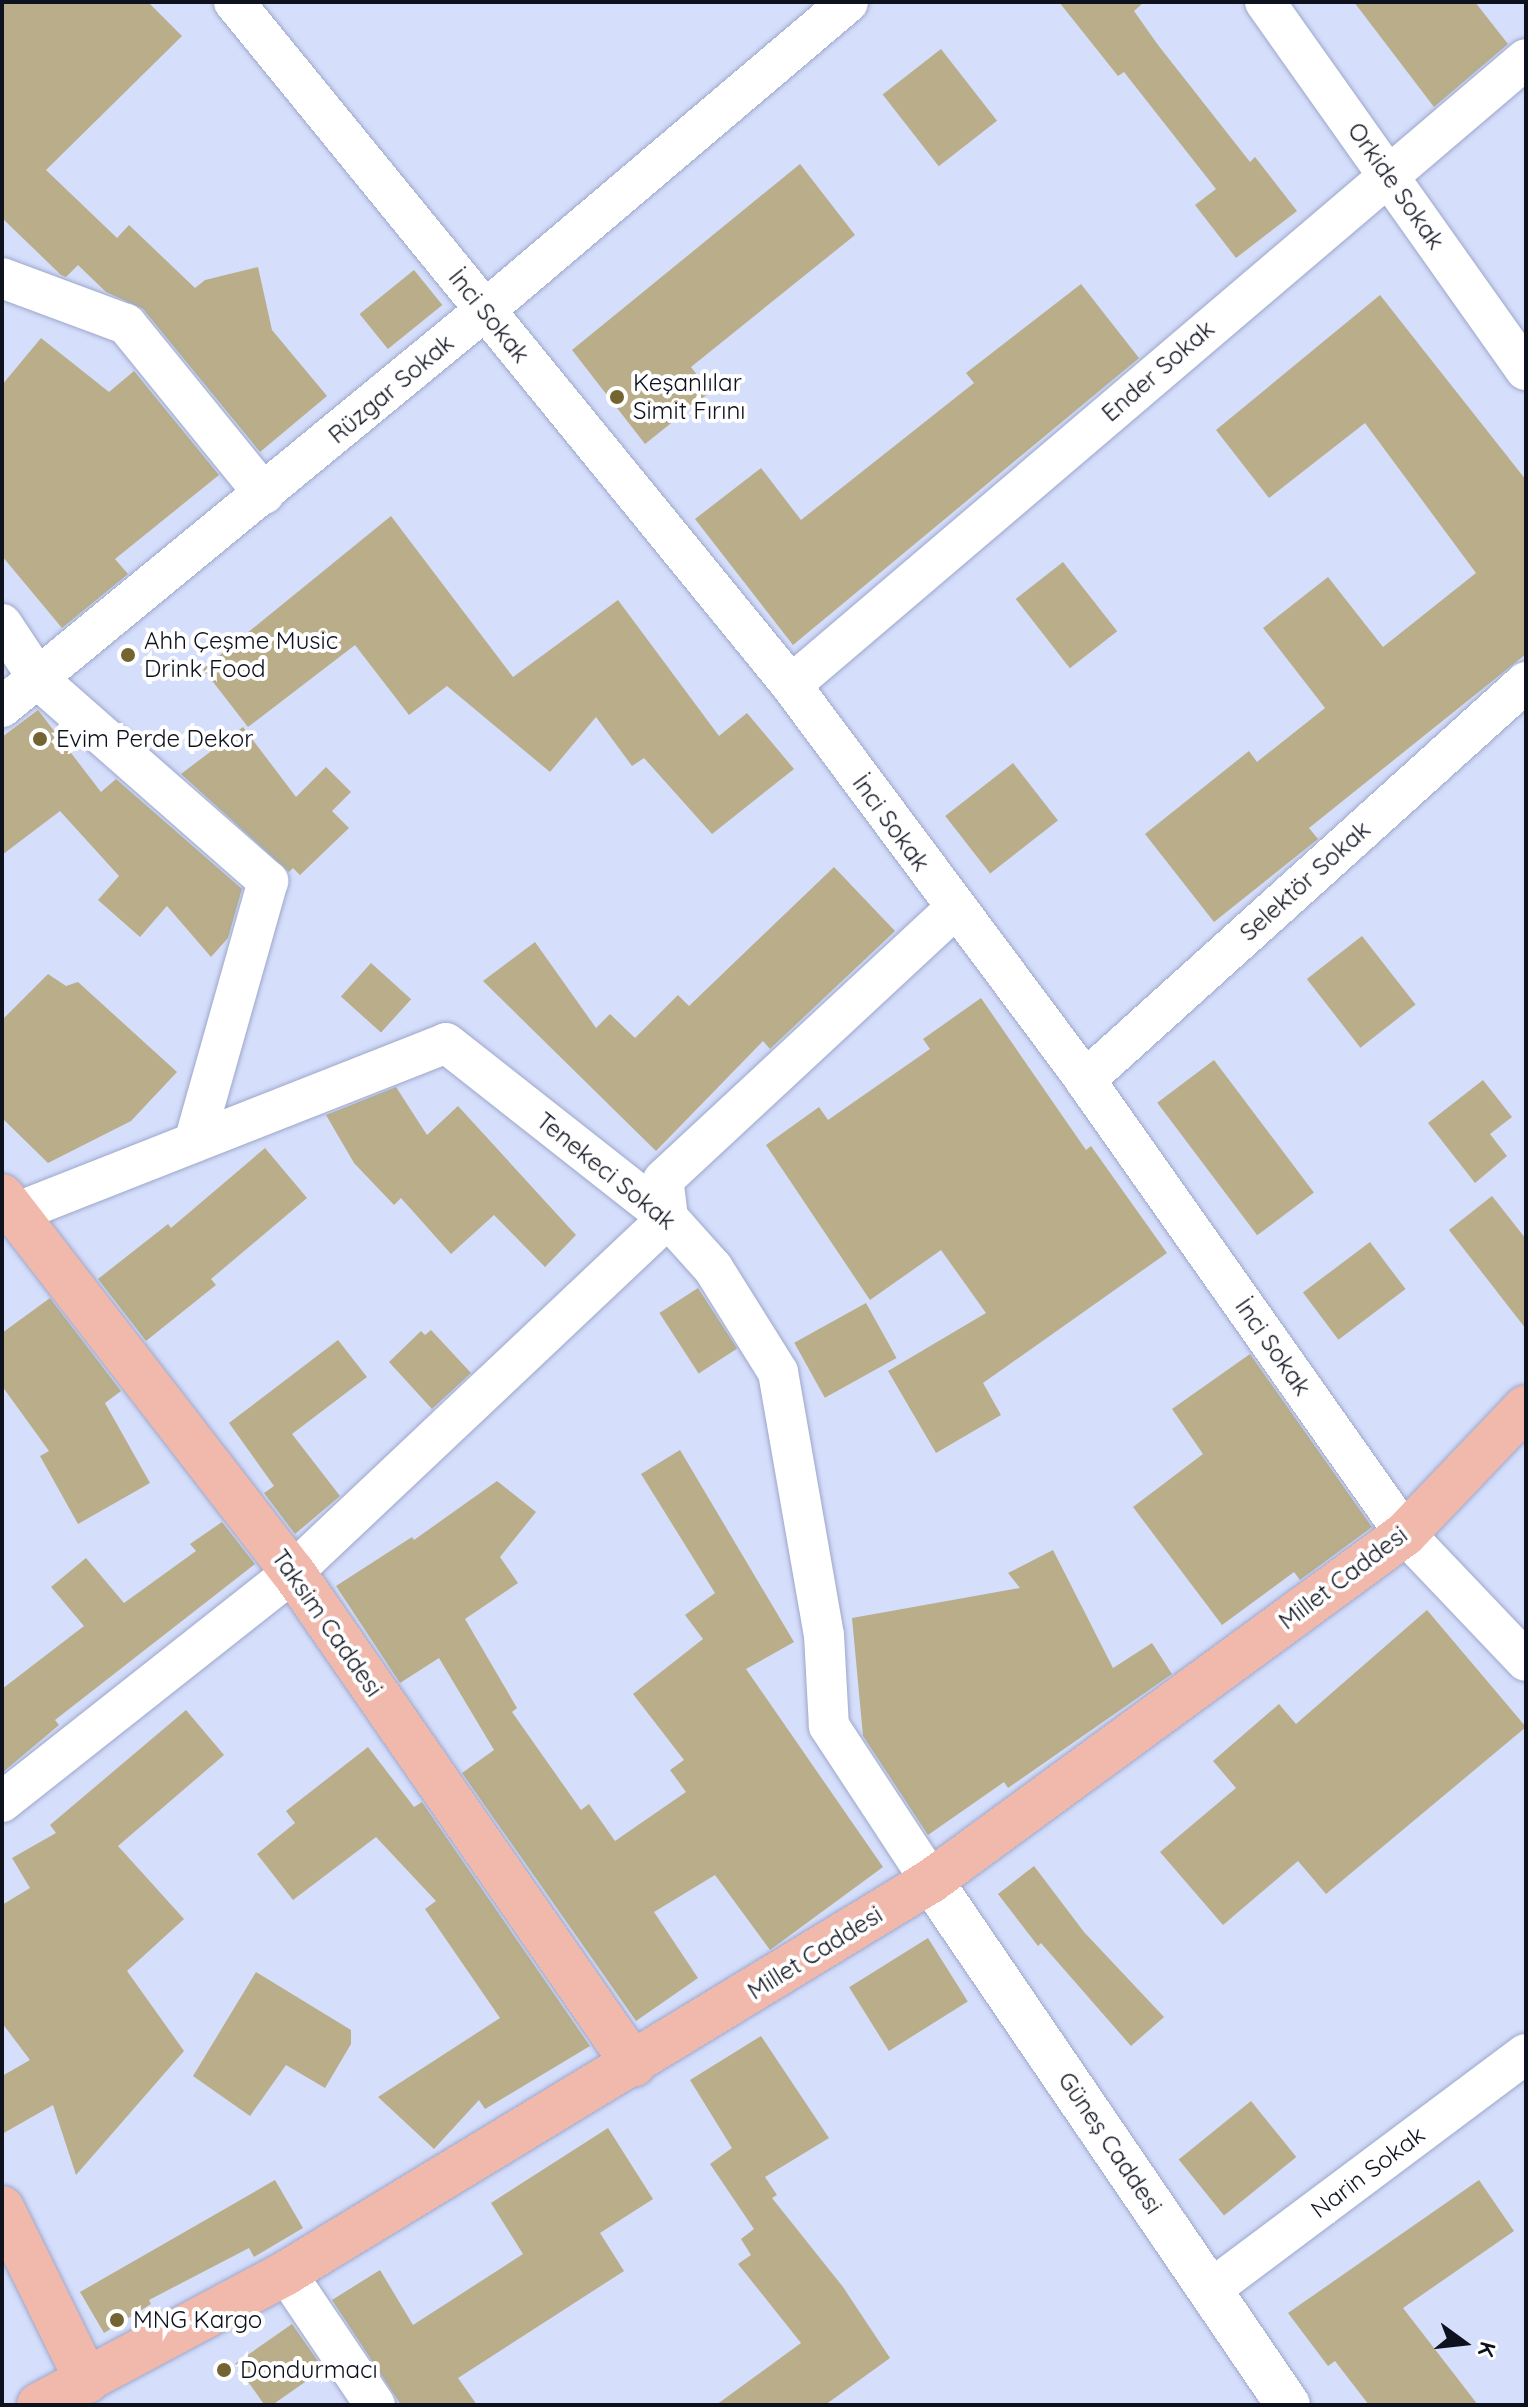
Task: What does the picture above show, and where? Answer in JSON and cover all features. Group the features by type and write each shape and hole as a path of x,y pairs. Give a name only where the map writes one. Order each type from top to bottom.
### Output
{"main road":[{"name":"Taksim Caddesi","path":"9,1204 293,1572 634,2065"},
{"name":"Millet Caddesi","path":"39,2405 286,2273 634,2065 931,1881 1405,1534 1526,1407"},
{"path":"2,2208 87,2381"}],"street":[{"name":"İnci Sokak","path":"234,2 791,685 954,910 1085,1080 1405,1534 1526,1661"},
{"name":"Rüzgar Sokak","path":"2,707 39,680 484,311 848,2"},
{"name":"Orkide Sokak","path":"1265,2 1526,370"},
{"name":"Ender Sokak","path":"791,685 1387,174 1526,59"},
{"path":"2,278 126,324 264,494"},
{"path":"2,624 39,680 268,881 194,1142"},
{"name":"Selektör Sokak","path":"1085,1080 1526,682"},
{"path":"2,1802 293,1572 668,1218 663,1180 954,910"},
{"name":"Tenekeci Sokak","path":"9,1204 194,1142 446,1043 668,1218 713,1268 778,1372 824,1635 829,1726 931,1881"},
{"name":"Güneş Caddesi","path":"931,1881 1288,2405"},
{"name":"Narin Sokak","path":"1210,2290 1526,2054"},
{"path":"286,2273 375,2405"}],"building":[{"path":"2,2 148,2 182,36 46,170 117,238 129,225 195,288 205,280 258,267 272,330 327,396 260,452 143,309 106,292 78,265 66,277 61,275 2,218"},
{"path":"1059,2 1144,2 1134,11 1158,45 1250,162 1255,157 1297,211 1236,258 1195,205 1216,189 1124,72 1118,76"},
{"path":"1354,2 1475,2 1508,44 1434,107"},
{"path":"941,49 997,121 939,166 883,95"},
{"path":"800,164 855,235 691,367 710,392 645,444 572,350"},
{"path":"414,270 442,305 388,349 360,314"},
{"path":"1081,284 1139,358 793,645 695,519 761,468 801,520 974,383 966,373"},
{"path":"1380,295 1526,480 1526,654 1309,828 1318,839 1214,922 1145,834 1249,751 1257,762 1325,708 1263,628 1328,577 1383,647 1476,573 1365,423 1269,498 1216,430"},
{"path":"41,338 109,392 134,371 219,475 115,559 128,574 62,628 2,556 2,385"},
{"path":"391,516 513,677 618,600 719,736 747,713 794,769 712,834 644,758 632,766 596,717 550,772 447,686 409,715 355,645 248,727 203,669"},
{"path":"1063,562 1117,631 1070,668 1016,599"},
{"path":"38,710 101,792 116,779 242,889 228,938 211,957 167,906 140,937 98,900 119,876 60,811 2,855 2,737"},
{"path":"243,727 296,797 326,767 351,792 332,811 349,828 300,875 293,868 289,872 181,774"},
{"path":"1013,763 1058,821 990,873 945,816"},
{"path":"834,867 895,931 770,1049 763,1041 656,1151 483,981 535,942 596,1028 610,1014 635,1038 678,995 689,1006"},
{"path":"1362,936 1416,1005 1360,1048 1307,979"},
{"path":"371,963 411,999 381,1033 341,996"},
{"path":"48,974 66,986 78,982 177,1072 131,1121 48,1163 2,1118 2,1020"},
{"path":"981,998 1086,1150 1091,1146 1167,1253 983,1383 1001,1415 936,1453 888,1371 986,1313 941,1250 870,1300 766,1145 819,1107 828,1120 930,1049 923,1039"},
{"path":"1214,1060 1314,1193 1257,1235 1157,1103"},
{"path":"1483,1080 1512,1117 1490,1134 1507,1156 1475,1183 1428,1123"},
{"path":"396,1087 427,1135 458,1106 576,1235 545,1267 494,1215 451,1254 401,1198 394,1205 354,1163 326,1115"},
{"path":"265,1148 307,1198 211,1279 216,1285 146,1341 98,1279 168,1224 171,1228"},
{"path":"1492,1196 1526,1239 1526,1329 1449,1230"},
{"path":"1370,1242 1406,1289 1338,1340 1303,1293"},
{"path":"698,1288 737,1348 699,1373 659,1313"},
{"path":"50,1298 121,1391 105,1403 150,1483 78,1524 40,1456 49,1451 2,1386 2,1333"},
{"path":"866,1303 897,1358 825,1398 794,1343"},
{"path":"431,1330 471,1373 432,1409 389,1362 421,1331 425,1335"},
{"path":"338,1340 367,1377 292,1434 340,1496 295,1534 264,1493 274,1486 229,1423"},
{"path":"1250,1354 1372,1527 1300,1580 1294,1572 1222,1625 1133,1507 1203,1454 1172,1409"},
{"path":"680,1450 794,1642 746,1669 883,1867 770,1950 715,1875 654,1912 698,1978 636,2021 462,1773 494,1750 439,1658 400,1683 336,1586 412,1537 414,1540 497,1481 536,1512 500,1557 518,1583 465,1619 517,1708 512,1712 581,1810 589,1804 615,1841 686,1792 670,1770 684,1760 633,1694 703,1639 685,1615 715,1593 641,1474"},
{"path":"222,1522 255,1564 55,1720 59,1725 2,1773 2,1689 84,1626 51,1587 86,1558 124,1603 196,1551 190,1544"},
{"path":"1053,1550 1113,1668 1152,1643 1172,1674 1008,1788 1004,1782 928,1835 863,1736 852,1618 1020,1588 1008,1573"},
{"path":"1427,1610 1526,1727 1326,1894 1298,1861 1223,1925 1160,1852 1236,1788 1213,1761 1279,1704 1296,1724"},
{"path":"186,1710 224,1755 118,1846 184,1919 127,1971 184,2051 76,2175 53,2105 2,2134 2,2076 30,2060 2,2023 2,1905 30,1888 12,1858 56,1833 50,1825"},
{"path":"368,1747 414,1807 422,1802 590,2046 485,2109 479,2100 434,2149 378,2097 500,2018 425,1909 436,1901 376,1837 293,1900 257,1854 295,1823 286,1811"},
{"path":"1034,1866 1084,1932 1164,2017 1131,2046 1041,1943 1038,1946 998,1894"},
{"path":"928,1938 968,2002 889,2051 849,1987"},
{"path":"256,1972 351,2030 351,2044 325,2088 286,2065 250,2116 193,2076"},
{"path":"761,2036 829,2138 765,2177 777,2195 772,2198 843,2287 890,2358 825,2405 716,2405 801,2343 738,2264 751,2255 741,2239 754,2229 710,2164 732,2148 690,2080"},
{"path":"1251,2101 1296,2157 1224,2215 1179,2160"},
{"path":"608,2128 653,2199 600,2233 624,2271 458,2378 477,2405 401,2405 332,2300 380,2270 413,2325 523,2254 491,2203"},
{"path":"275,2180 303,2228 254,2257 249,2248 149,2300 151,2304 104,2333 80,2292"},
{"path":"1479,2180 1514,2231 1403,2308 1478,2405 1369,2405 1335,2361 1328,2366 1288,2313"},
{"path":"292,2324 324,2369 272,2405 264,2405 235,2364"}],"place":[{"name":"Keşanlılar Simit Fırını","path":"617,397"},
{"name":"Ahh Çeşme Music Drink Food","path":"128,655"},
{"name":"Evim Perde Dekor","path":"40,739"},
{"name":"MNG Kargo","path":"117,2320"},
{"name":"Dondurmacı","path":"224,2370"}]}
